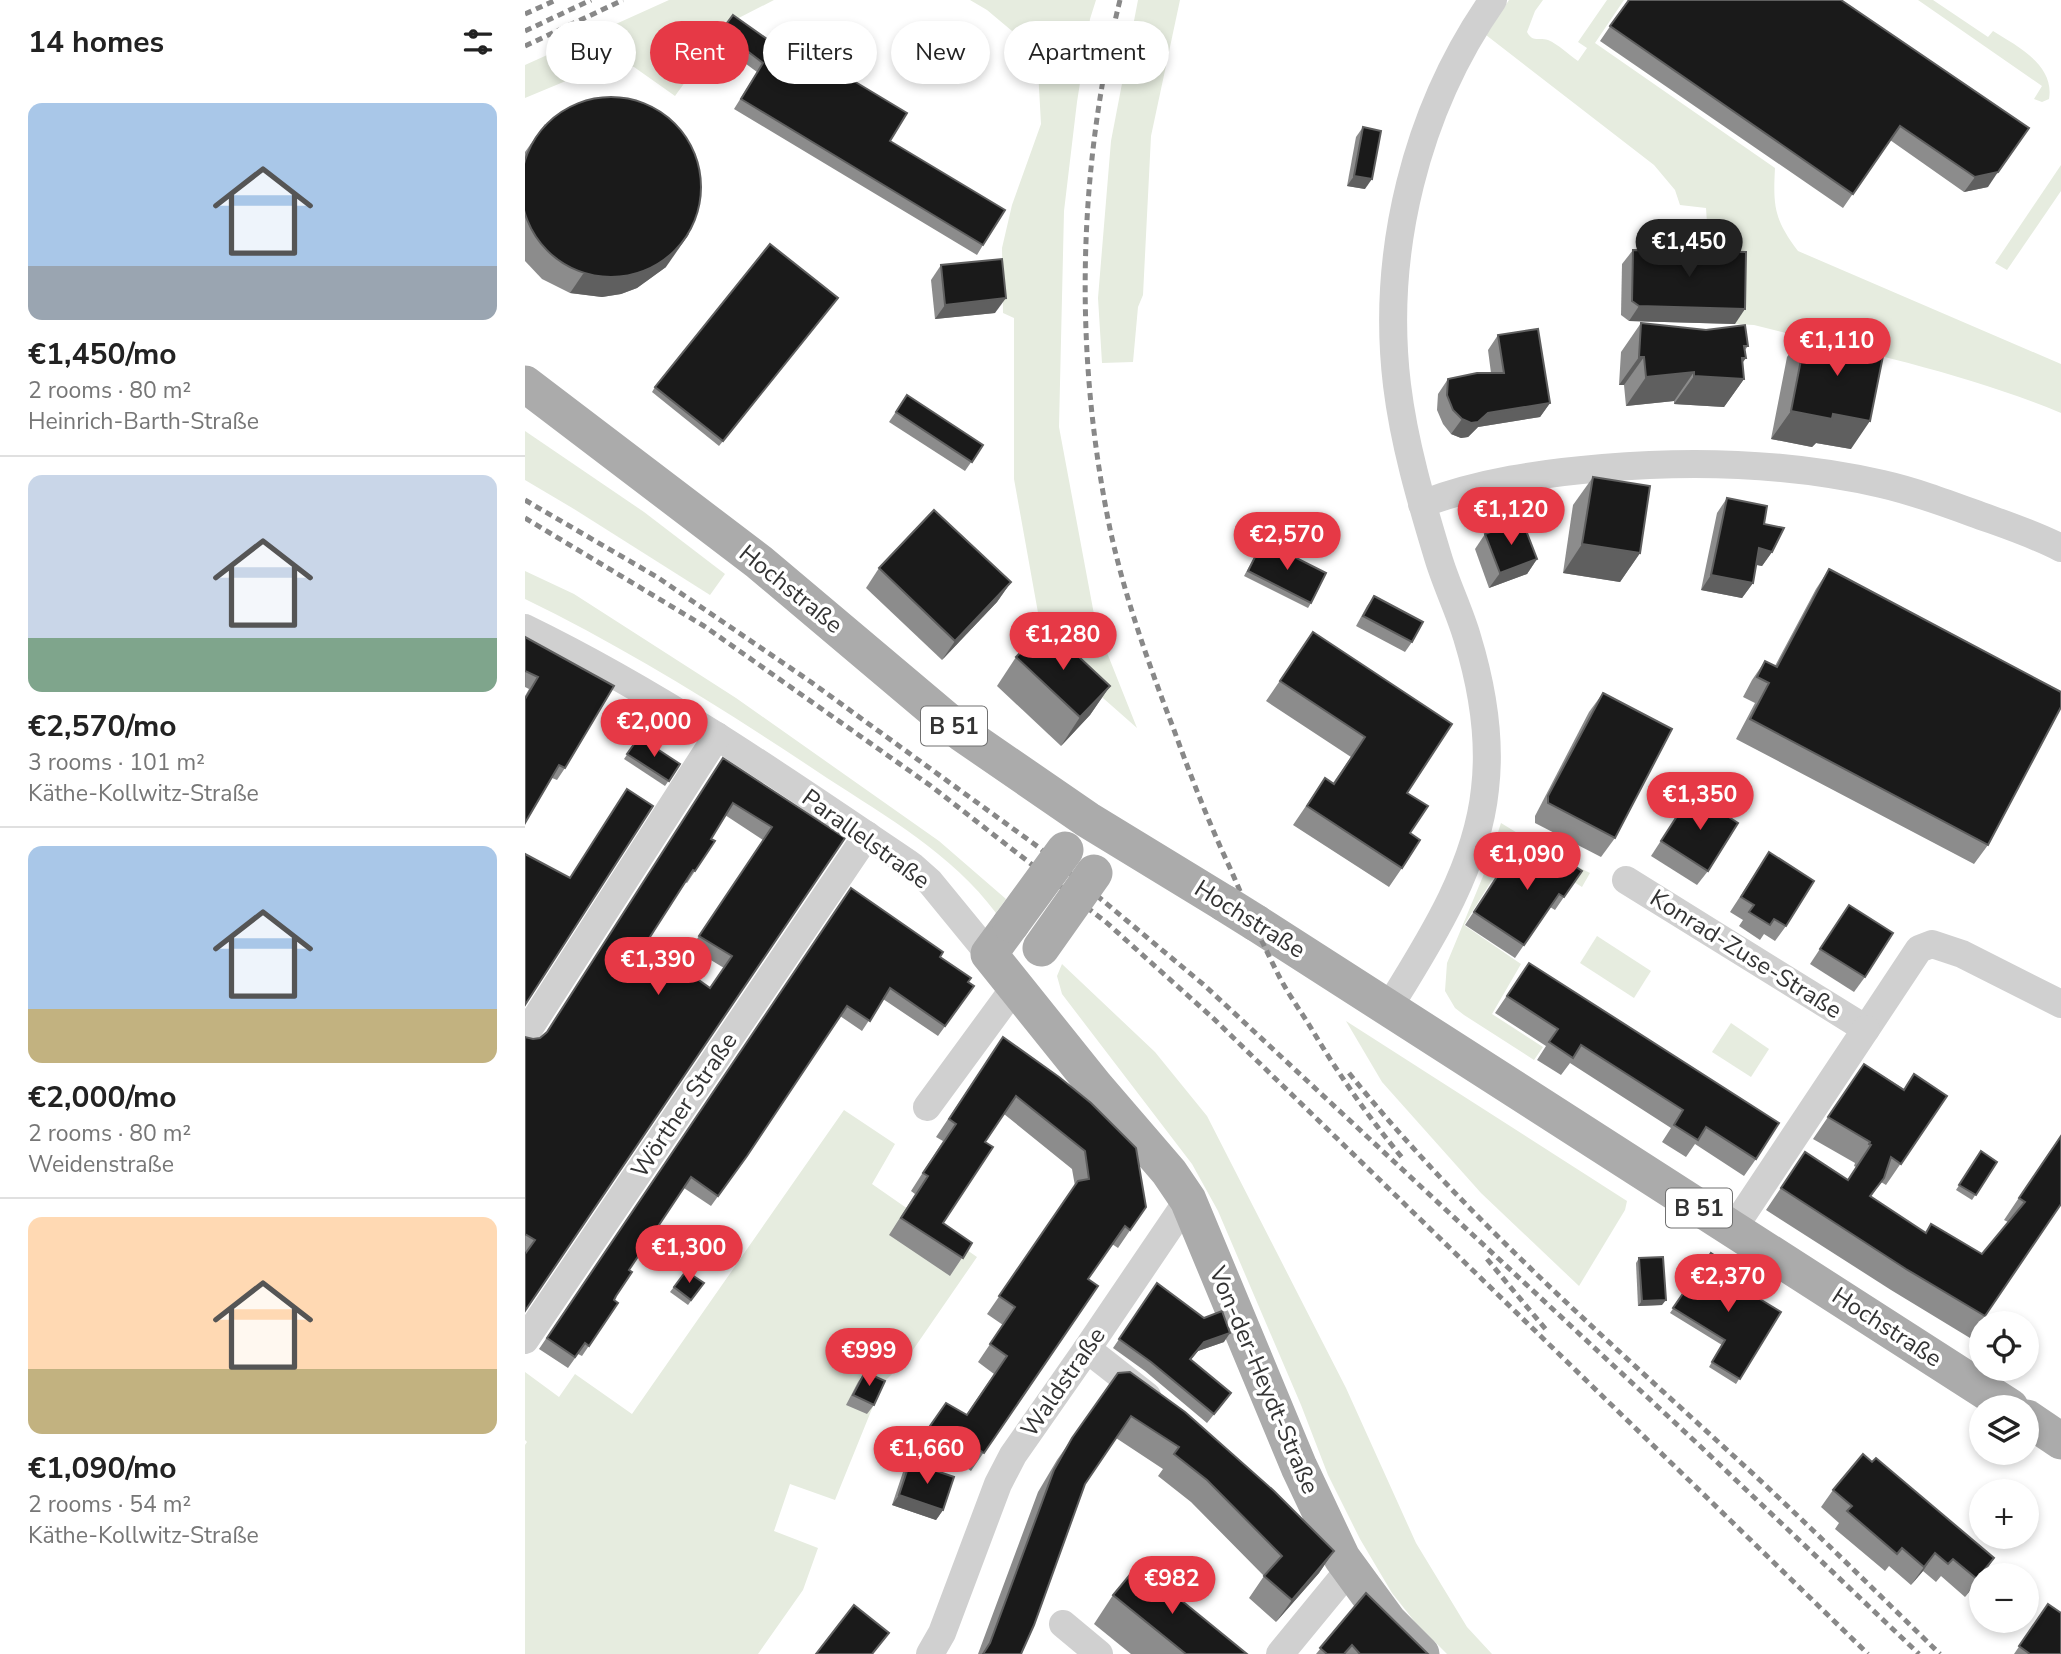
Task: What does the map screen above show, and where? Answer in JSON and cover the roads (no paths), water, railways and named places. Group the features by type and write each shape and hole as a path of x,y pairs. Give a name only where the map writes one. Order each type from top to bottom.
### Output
{"main road":[{"name":"Hochstraße","path":"525,384 759,562 964,734 1088,820 1389,1007 1991,1395"},
{"path":"989,954 1088,820"},
{"path":"1015,987 1119,839"},
{"name":"Parallelstraße","path":"989,954 1169,1172 1188,1200"},
{"name":"Von-der-Heydt-Straße","path":"1188,1200 1299,1467 1346,1564 1388,1620 1421,1654"},
{"path":"2039,1426 2061,1441"}],"street":[{"path":"1389,1007 1438,923 1465,866 1481,820 1487,765 1481,689 1467,636 1439,561 1422,503 1397,386 1393,332 1394,280 1408,190 1431,119 1470,36 1493,0"},
{"path":"1422,503 1465,489 1565,471 1661,463 1767,465 1881,484 1921,494 2024,530 2061,548"},
{"name":"Parallelstraße","path":"525,628 566,648 717,736 912,866 930,882 989,954"},
{"path":"525,1035 717,736"},
{"name":"Wörther Straße","path":"525,1340 867,835"},
{"name":"Konrad-Zuse-Straße","path":"1626,880 1866,1029"},
{"name":"Konrad-Zuse-Straße","path":"1733,1229 1919,949 1932,944 1962,954 2061,1004"},
{"path":"927,1107 1015,987"},
{"name":"Waldstraße","path":"930,1654 942,1633 1013,1455 1188,1200"},
{"path":"1087,1349 1170,1413"},
{"name":"Von-der-Heydt-Straße","path":"1303,1532 1346,1564"},
{"path":"1280,1654 1346,1564"},
{"path":"1063,1624 1099,1654"}],"railway":[{"path":"525,14 556,0"},
{"path":"525,31 591,0"},
{"path":"525,46 623,0"},
{"path":"1120,0 1095,131 1085,264 1090,397 1098,463 1116,555 1138,631 1187,765 1264,945 1283,984 1330,1059 1365,1111 1404,1160"},
{"path":"525,500 657,577 811,682 1041,849 1204,985 1700,1446 1919,1654"},
{"path":"525,518 704,626 931,786 1107,923 1214,1019 1868,1654"},
{"path":"1349,1073 1393,1126 1487,1226 1789,1508 1940,1654"},
{"path":"1487,1259 1548,1332"}]}
